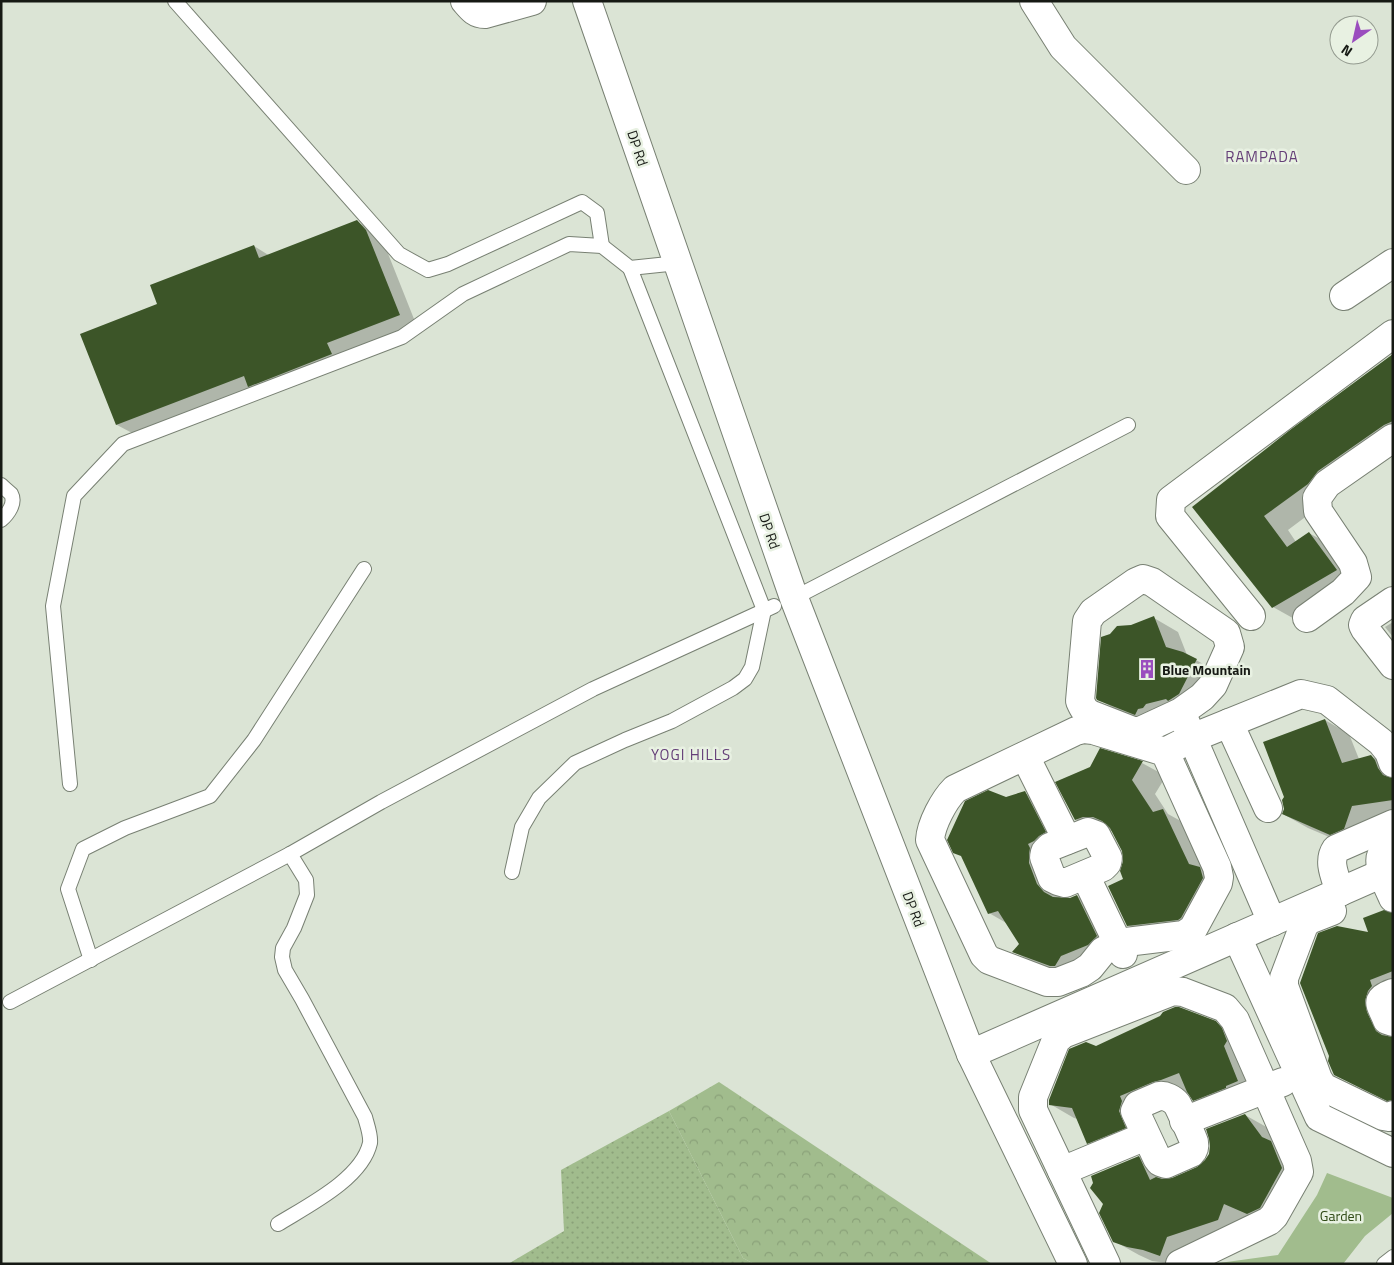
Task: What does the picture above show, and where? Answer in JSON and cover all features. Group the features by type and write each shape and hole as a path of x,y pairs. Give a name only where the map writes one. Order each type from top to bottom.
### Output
{"street":[{"path":"465,1 472,10 479,14 485,14 532,1"},
{"name":"DP Rd","path":"587,1 678,263 777,605 971,1054 1073,1264"},
{"path":"1034,1 1063,47 1186,170"},
{"path":"1344,296 1393,263"},
{"path":"1251,616 1170,516 1171,500 1393,334"},
{"path":"1307,618 1344,592 1357,577 1353,563 1318,511 1317,498 1327,484 1393,438"},
{"path":"1143,579 1152,582 1226,634 1229,640 1230,647 1213,686 1202,698 1181,712 1145,730 1133,731 1087,713 1080,701 1087,621 1093,612 1143,579"},
{"path":"1393,601 1365,620 1363,625 1393,664"},
{"path":"1165,752 1217,867 1219,877 1193,929 1184,936 1121,949 1103,950 1090,967 1081,973 1058,982 1047,982 989,960 984,955 930,840 931,832 948,796 955,789 1076,730 1093,730 1165,752 1192,738 1301,694 1327,700 1381,742 1389,752 1393,762"},
{"path":"1181,712 1272,922"},
{"path":"1229,723 1268,808"},
{"path":"1025,756 1067,840 1088,832 1096,835 1108,858 1107,863 1103,867 1085,874 1121,949"},
{"path":"1340,892 1331,863 1336,849 1393,824"},
{"path":"1388,887 1380,862 1381,854 1387,848 1393,846"},
{"path":"971,1054 1340,892 1388,887"},
{"path":"1388,887 1309,920 1304,925 1284,978 1284,986 1318,1079 1323,1087 1383,1116 1389,1117 1393,1115"},
{"path":"1237,937 1318,1117 1393,1153"},
{"path":"1106,1264 1033,1110 1032,1097 1056,1040 1063,1034 1174,991 1184,992 1225,1008 1235,1020 1298,1161 1298,1172 1274,1216 1269,1221 1180,1264"},
{"path":"1393,993 1383,996 1380,999 1380,1003 1388,1020 1393,1022"},
{"path":"1184,1121 1300,1076"},
{"path":"1163,1096 1177,1104 1194,1142 1193,1151 1166,1164 1160,1162 1157,1158 1146,1136 1135,1111 1138,1106 1163,1096"},
{"path":"1062,1171 1146,1136"}],"lane":[{"path":"175,1 399,254 428,270 448,264 582,202 597,213 602,246"},
{"path":"70,784 53,606 74,496 123,444 402,337 463,294 569,244 602,246 630,268 777,605 752,667 745,679 733,688 672,721 575,763 539,798 522,827 512,872"},
{"path":"630,268 678,263"},
{"path":"10,1002 290,854 381,802 593,689 777,605 1128,426"},
{"path":"1,485 12,496 13,504 6,516 1,520"},
{"path":"91,960 68,889 83,849 125,828 210,796 254,740 364,569"},
{"path":"278,1224 340,1185 353,1172 365,1155 370,1143 365,1117 285,970 282,956 283,948 294,928 307,895 306,880 290,854"},
{"path":"1384,1264 1393,1257"}],"green space":[{"path":"719,1082 992,1264 754,1264 743,1258 669,1111"},
{"path":"669,1111 743,1258 754,1264 508,1264 564,1231 561,1170"},
{"name":"Garden","path":"1327,1173 1393,1198 1393,1213 1365,1236 1343,1264 1212,1264 1278,1255 1317,1195"}],"building":[{"path":"357,220 366,230 400,315 327,343 332,354 248,387 244,376 116,425 80,334 157,304 150,285 254,245 259,258"},
{"path":"1393,354 1393,421 1384,425 1318,471 1308,484 1264,516 1287,547 1309,532 1337,570 1272,608 1192,507 1290,430"},
{"name":"Blue Mountain","path":"1154,616 1166,647 1197,659 1179,694 1168,701 1166,699 1146,704 1143,708 1138,709 1135,715 1097,700 1101,637 1110,634 1117,626 1131,625"},
{"path":"1325,719 1342,763 1371,755 1383,775 1393,780 1393,800 1352,806 1344,829 1330,835 1282,814 1284,809 1282,800 1284,797 1263,742"},
{"path":"1100,748 1143,761 1132,780 1153,812 1163,809 1189,864 1200,867 1203,878 1181,918 1178,920 1127,926 1108,886 1123,879 1120,871 1123,861 1122,851 1110,828 1102,821 1093,817 1083,817 1075,820 1055,782 1090,767"},
{"path":"988,790 1006,797 1025,791 1046,832 1028,844 1030,848 1029,863 1037,884 1044,892 1053,897 1070,898 1077,895 1097,936 1088,945 1061,956 1055,966 1050,966 1012,952 1019,944 998,911 988,914 961,856 953,853 947,840 965,801"},
{"path":"1384,910 1393,913 1393,971 1370,980 1372,986 1368,991 1365,1001 1367,1012 1376,1031 1382,1035 1393,1037 1393,1100 1387,1101 1334,1075 1328,1061 1329,1056 1300,983 1318,933 1337,926 1368,932 1363,918"},
{"path":"1175,1007 1216,1021 1222,1028 1227,1041 1224,1046 1238,1081 1226,1086 1226,1088 1193,1101 1179,1073 1153,1082 1120,1096 1122,1101 1119,1111 1126,1128 1087,1144 1072,1108 1049,1105 1049,1100 1069,1049 1086,1042 1096,1046"},
{"path":"1245,1114 1262,1137 1271,1141 1282,1168 1260,1208 1247,1214 1224,1204 1218,1220 1167,1237 1160,1256 1113,1242 1099,1213 1103,1204 1090,1188 1093,1183 1091,1176 1139,1156 1150,1180 1156,1177 1162,1179 1172,1178 1197,1167 1205,1160 1209,1154 1210,1146 1206,1129"}],"place":[{"name":"Blue Mountain","path":"1147,669"}],"district":[{"name":"RAMPADA","path":"1262,156"},
{"name":"YOGI HILLS","path":"691,754"}]}
